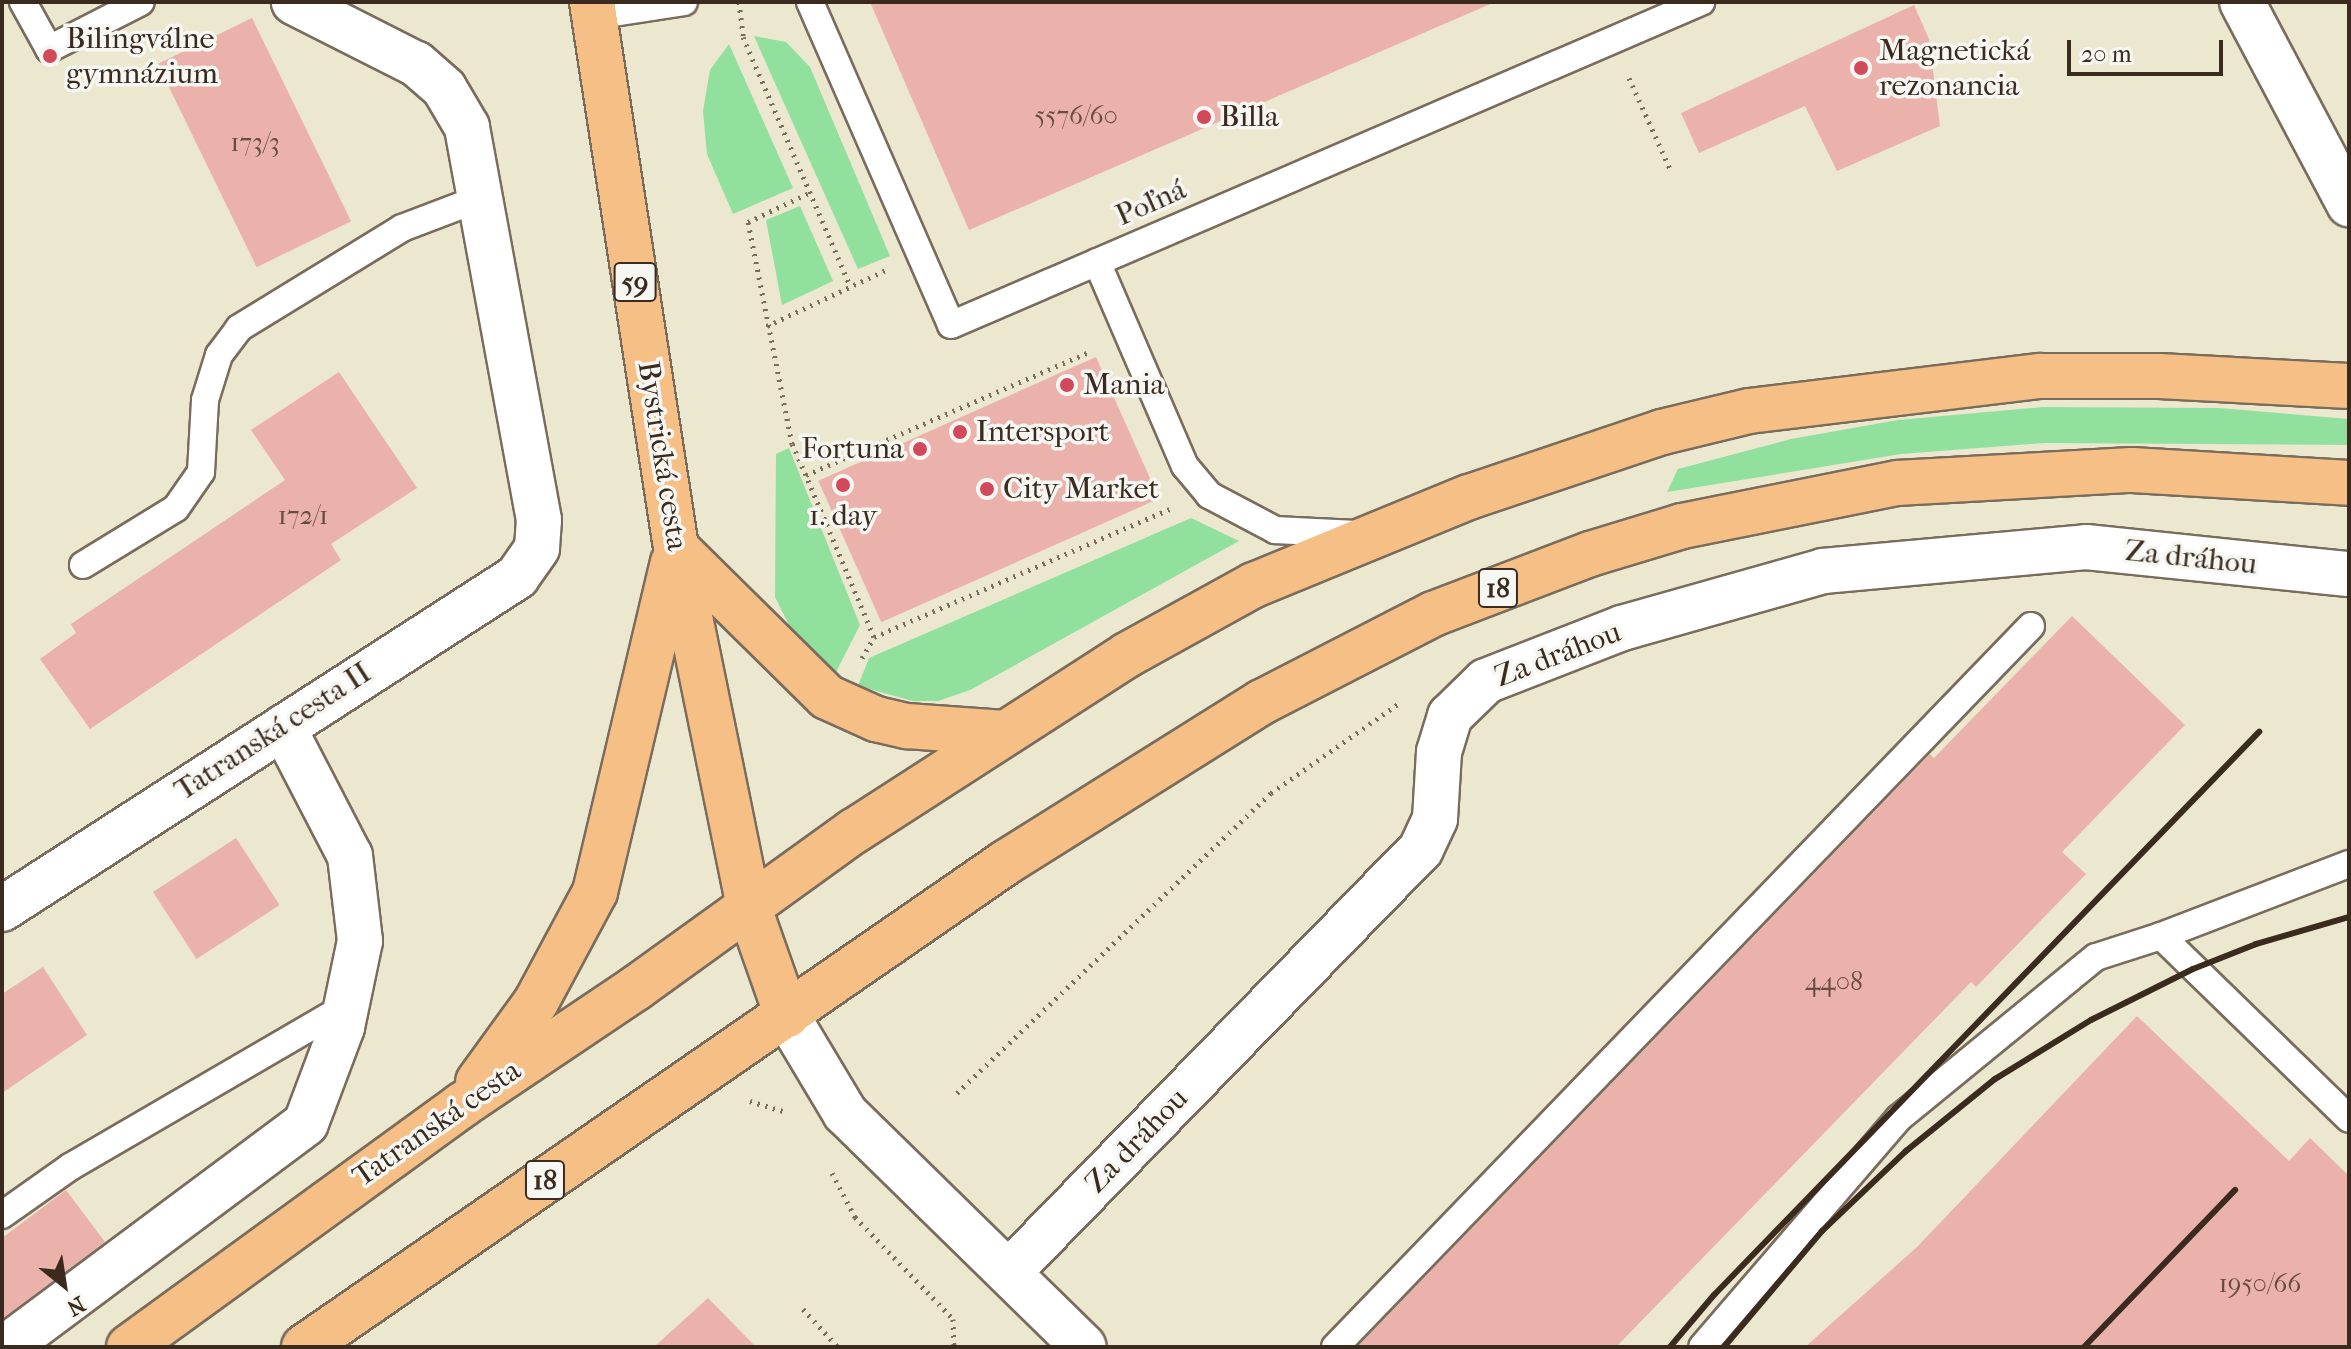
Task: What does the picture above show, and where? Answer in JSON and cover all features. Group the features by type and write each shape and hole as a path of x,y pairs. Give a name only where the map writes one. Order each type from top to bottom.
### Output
{"main road":[{"name":"Bystrická cesta","path":"593,9 676,548 749,908 787,1016"},
{"name":"Tatranská cesta","path":"129,1347 462,1105 749,908 854,831 1127,655 1254,585 1370,535 1662,432 1749,411 2040,376 2342,385"},
{"name":"18","path":"304,1347 1005,863 1262,702 1433,614 1590,554 1769,506 1897,483 2132,470 2332,482"},
{"path":"676,548 827,697 876,719 907,726 1005,733"},
{"path":"462,1105 536,1002 580,929 595,892 676,548"}],"street":[{"path":"294,2 416,64 444,88 467,127 481,198"},
{"path":"2242,2 2349,204"},
{"name":"Tatranská cesta II","path":"2,909 517,577 537,548 539,520 481,198"},
{"name":"Za dráhou","path":"1009,1272 1421,849 1435,819 1439,752 1450,716 1486,681 1622,628 1823,571 2086,547 2349,574"},
{"path":"6,1347 306,1123 347,1006 360,941 350,856 283,727"},
{"path":"787,1016 845,1113 1084,1347"}],"lane":[{"path":"23,2 49,49 141,2"},
{"path":"593,9 684,2"},
{"name":"Poľná","path":"810,2 951,325 1701,2"},
{"path":"83,565 176,508 201,472 205,400 219,355 239,328 402,228 481,198"},
{"path":"1097,262 1185,466 1209,495 1275,530 1370,535"},
{"path":"1335,1347 2031,626"},
{"path":"1702,1347 1899,1118 2096,957 2161,936 2349,864"},
{"path":"2161,936 2349,1119"},
{"path":"2,1215 70,1167 347,1006"}],"path":[{"path":"739,2 743,37 850,286"},
{"path":"1626,73 1671,171"},
{"path":"809,193 748,222 792,444 874,637"},
{"path":"767,326 899,265"},
{"path":"806,475 1129,332"},
{"path":"856,669 874,637 1170,509 1164,496"},
{"path":"957,1093 1207,852 1305,768 1407,698"},
{"path":"1305,768 1312,776"},
{"path":"1207,852 1214,857"},
{"path":"1104,949 1110,954"},
{"path":"1021,1029 1028,1035"},
{"path":"736,1100 764,1103 798,1122"},
{"path":"827,1164 855,1217 953,1319 954,1347"},
{"path":"803,1309 838,1347"}],"green space":[{"path":"754,36 786,42 810,67 890,256 858,269"},
{"path":"729,44 793,188 733,214 707,154 703,111 710,70"},
{"path":"800,206 833,281 782,305 766,220"},
{"path":"2043,407 2219,408 2349,419 2349,445 2045,443 1901,454 1667,492 1678,469 1791,439 1898,420"},
{"path":"789,448 860,625 835,674 797,641 775,597 776,454"},
{"path":"1191,518 1239,541 970,690 938,701 913,701 858,686 869,658"}],"building":[{"path":"870,2 1495,2 969,230"},
{"name":"Magnetická rezonancia","path":"1914,5 1929,39 1940,126 1837,171 1805,106 1699,153 1681,113"},
{"path":"252,18 351,221 257,267 158,64"},
{"name":"City Market","path":"1096,357 1159,499 881,622 818,481"},
{"path":"339,372 417,488 331,544 341,560 90,729 40,659 76,633 71,624 285,480 251,430"},
{"path":"2072,616 2185,725 2062,852 2086,874 1976,987 1971,982 1616,1347 1357,1347 1930,754 1934,758"},
{"path":"236,838 280,905 197,959 153,892"},
{"path":"43,967 87,1035 2,1093 2,994"},
{"path":"2137,1016 2289,1161 2310,1138 2349,1176 2349,1347 1805,1347 1917,1247"},
{"path":"66,1190 105,1242 2,1319 2,1238"},
{"path":"708,1298 756,1347 654,1347"}],"railway":[{"path":"1670,1347 1714,1295 2259,732"},
{"path":"1724,1347 1822,1231 1906,1151 1995,1079 2091,1020 2193,969 2256,944 2349,917"},
{"path":"2084,1347 2235,1190"}],"place":[{"name":"Bilingválne gymnázium","path":"50,56"},
{"name":"Magnetická rezonancia","path":"1861,68"},
{"name":"Billa","path":"1204,117"},
{"name":"Mania","path":"1067,385"},
{"name":"Intersport","path":"960,432"},
{"name":"Fortuna","path":"920,449"},
{"name":"1. day","path":"843,485"},
{"name":"City Market","path":"987,489"}]}
